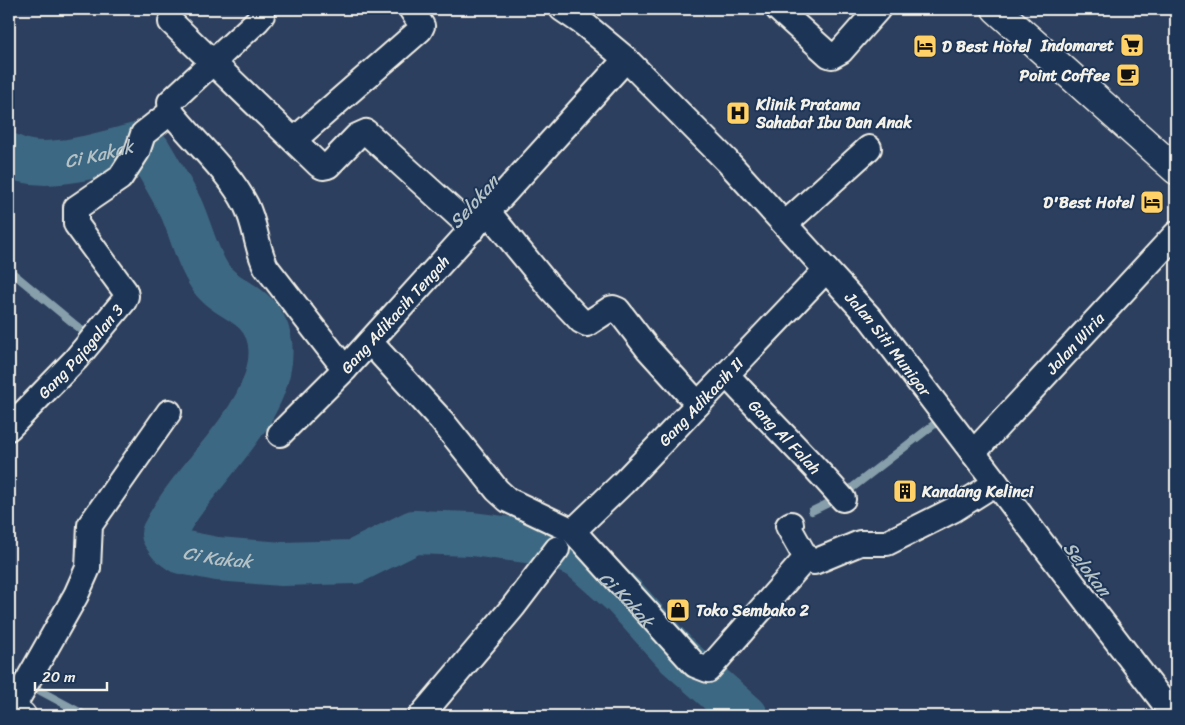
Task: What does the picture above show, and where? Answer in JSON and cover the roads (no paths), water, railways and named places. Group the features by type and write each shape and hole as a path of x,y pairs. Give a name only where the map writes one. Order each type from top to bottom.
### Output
{"main road":[{"path":"996,9 1176,170"}],"street":[{"name":"Gang Pajagalan 3","path":"9,428 76,360 126,296 76,224 76,208 120,178 139,146 143,134 171,107 213,61 257,21 262,15 261,9"},
{"path":"294,140 420,30 422,26 411,9"},
{"path":"778,9 832,56 841,50 878,9"},
{"name":"Jalan Siti Munigar","path":"566,10 626,58 727,161 870,318 976,451 996,483 1174,716"},
{"path":"171,22 323,167 328,166 358,136 366,132 476,222 551,289 581,321 587,324 592,323 610,309 618,310 648,350 698,404"},
{"name":"Gang Adikacih Tengah","path":"280,434 345,370 476,222 626,58"},
{"path":"171,107 240,195 253,220 258,251 266,267 345,370"},
{"path":"785,224 869,148"},
{"name":"Jalan Wiria","path":"976,451 1176,234"},
{"name":"Gang Adikacih II","path":"573,531 623,483 826,270"},
{"path":"370,342 442,421 496,490 517,504 573,531 695,665 708,670 806,558"},
{"name":"Gang Al Falah","path":"726,374 780,433 800,450 843,499"},
{"path":"14,714 76,595 88,568 90,525 169,412"},
{"path":"791,524 788,526 806,558 814,562 860,543 887,544 953,510 996,483"},
{"path":"421,716 513,607 557,549"}],"waterway":[{"name":"Ci Kakak","path":"9,155 38,163 54,163 89,157 136,145 144,146 149,151 181,208 201,260 210,277 220,288 255,313 264,325 269,337 270,365 255,405 227,447 172,518 163,534 170,544 181,552 217,559 282,564 354,562 414,532 472,534 549,544 580,557 624,596 678,656 746,716"},
{"path":"9,270 90,337"},
{"name":"Selokan","path":"249,416 279,431"},
{"name":"Selokan","path":"844,494 941,419"},
{"name":"Selokan","path":"812,511 839,498"},
{"path":"9,671 22,680"},
{"path":"33,687 87,716"}],"place":[{"name":"Indomaret","path":"1132,45"},
{"name":"D Best Hotel","path":"925,46"},
{"name":"Point Coffee","path":"1128,75"},
{"name":"Klinik Pratama Sahabat Ibu Dan Anak","path":"738,113"},
{"name":"D'Best Hotel","path":"1152,202"},
{"name":"Kandang Kelinci","path":"905,491"},
{"name":"Toko Sembako 2","path":"678,610"}]}
